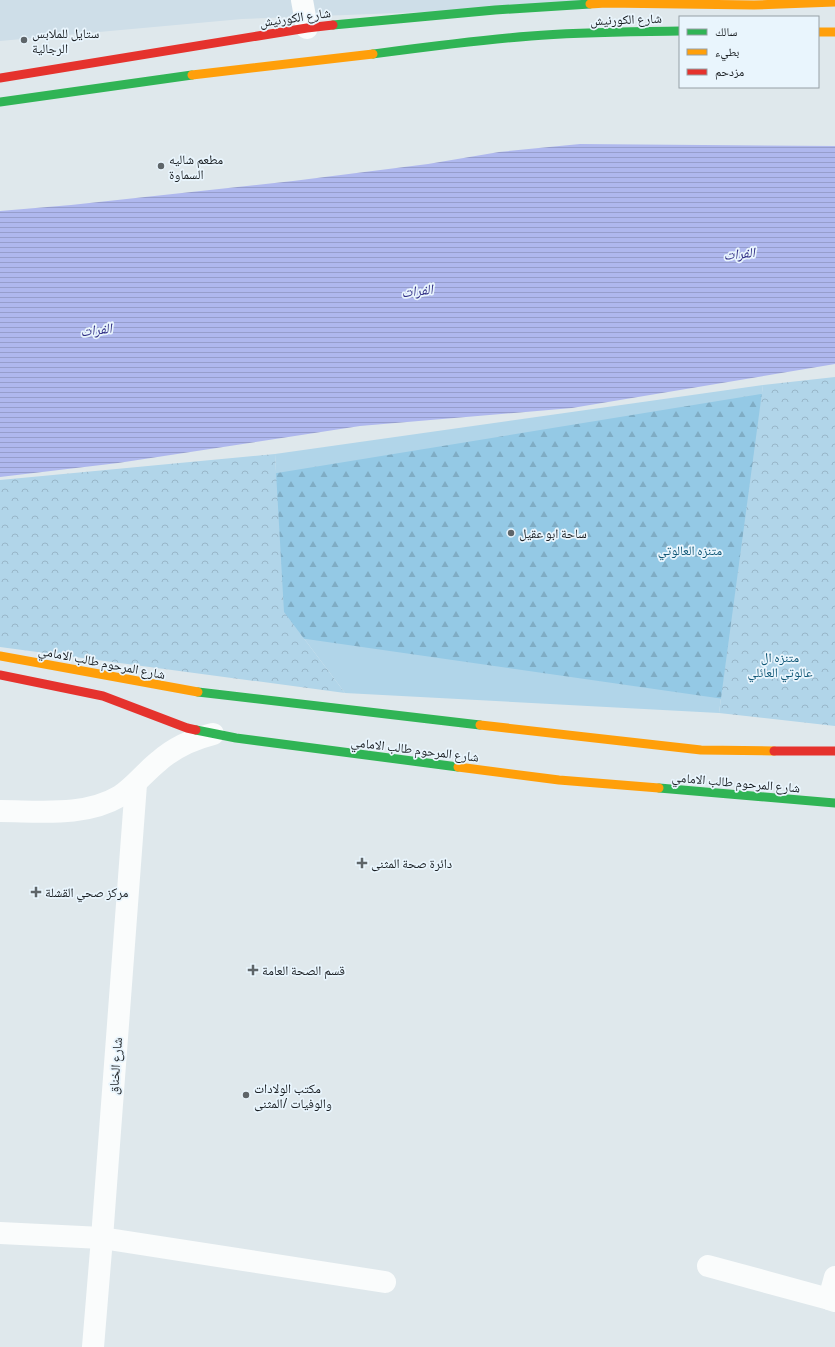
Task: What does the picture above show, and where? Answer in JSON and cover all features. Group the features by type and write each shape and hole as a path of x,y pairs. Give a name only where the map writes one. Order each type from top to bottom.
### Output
{"main road":[{"name":"شارع الكورنيش","path":"0,78 306,28 495,5 606,2 754,5 835,2"},
{"name":"شارع الكورنيش","path":"0,102 212,72 309,62 458,43 532,36 679,30"},
{"path":"819,32 835,32"},
{"name":"شارع المرحوم طالب الامامي","path":"0,656 207,694 701,750 835,751"},
{"name":"شارع المرحوم طالب الامامي","path":"0,675 103,696 187,728 260,742 559,780 835,803"},
{"path":"189,698 207,694"},
{"path":"180,714 187,728"}],"street":[{"path":"302,0 306,28"},
{"path":"0,811 74,811 90,808 120,796 136,784 158,761 168,753 182,745 213,734"},
{"name":"شارع الخناق","path":"93,1347 136,784"},
{"path":"0,1233 102,1238 385,1282"},
{"path":"708,1266 832,1300 835,1277"}],"shaded area":[{"path":"0,0 742,0 242,19 0,41"}],"green space":[{"name":"متنزه ال عالوتي العائلي","path":"835,377 835,726 719,713 763,385"},
{"name":"متنزه العالوتي","path":"835,382 835,715 0,595 0,518"},
{"name":"متنزه العالوتي","path":"763,385 719,713 345,693 284,612 275,454"},
{"path":"275,454 284,612 345,693 0,647 0,480"}],"water":[{"name":"الفرات","path":"580,144 835,146 835,364 572,408 360,426 118,463 0,477 0,211 71,205 293,181 428,164 499,152"}],"traffic: fast":[{"path":"333,25 495,10 590,4"},
{"path":"373,54 531,36 679,31"},
{"path":"0,102 192,75"},
{"path":"198,692 480,725"},
{"path":"196,730 236,738 458,767"},
{"path":"659,788 835,803"}],"traffic: slow":[{"path":"590,4 754,5 835,2"},
{"path":"819,32 835,32"},
{"path":"192,75 373,54"},
{"path":"0,656 198,692"},
{"path":"480,725 701,750 774,751"},
{"path":"458,767 559,780 659,788"}],"traffic: jam":[{"path":"0,78 333,25"},
{"path":"0,675 103,696 187,728 196,730"},
{"path":"774,751 835,751"}],"place":[{"name":"ستايل للملابس الرجالية","path":"24,40"},
{"name":"مطعم شاليه السماوة","path":"161,166"},
{"name":"ساحة ابو عقيل","path":"511,533"},
{"name":"دائرة صحة المثنى","path":"362,863"},
{"name":"مركز صحي القشلة","path":"36,892"},
{"name":"قسم الصحة العامة","path":"253,970"},
{"name":"مكتب الولادات والوفيات /المثنى","path":"246,1095"}]}
